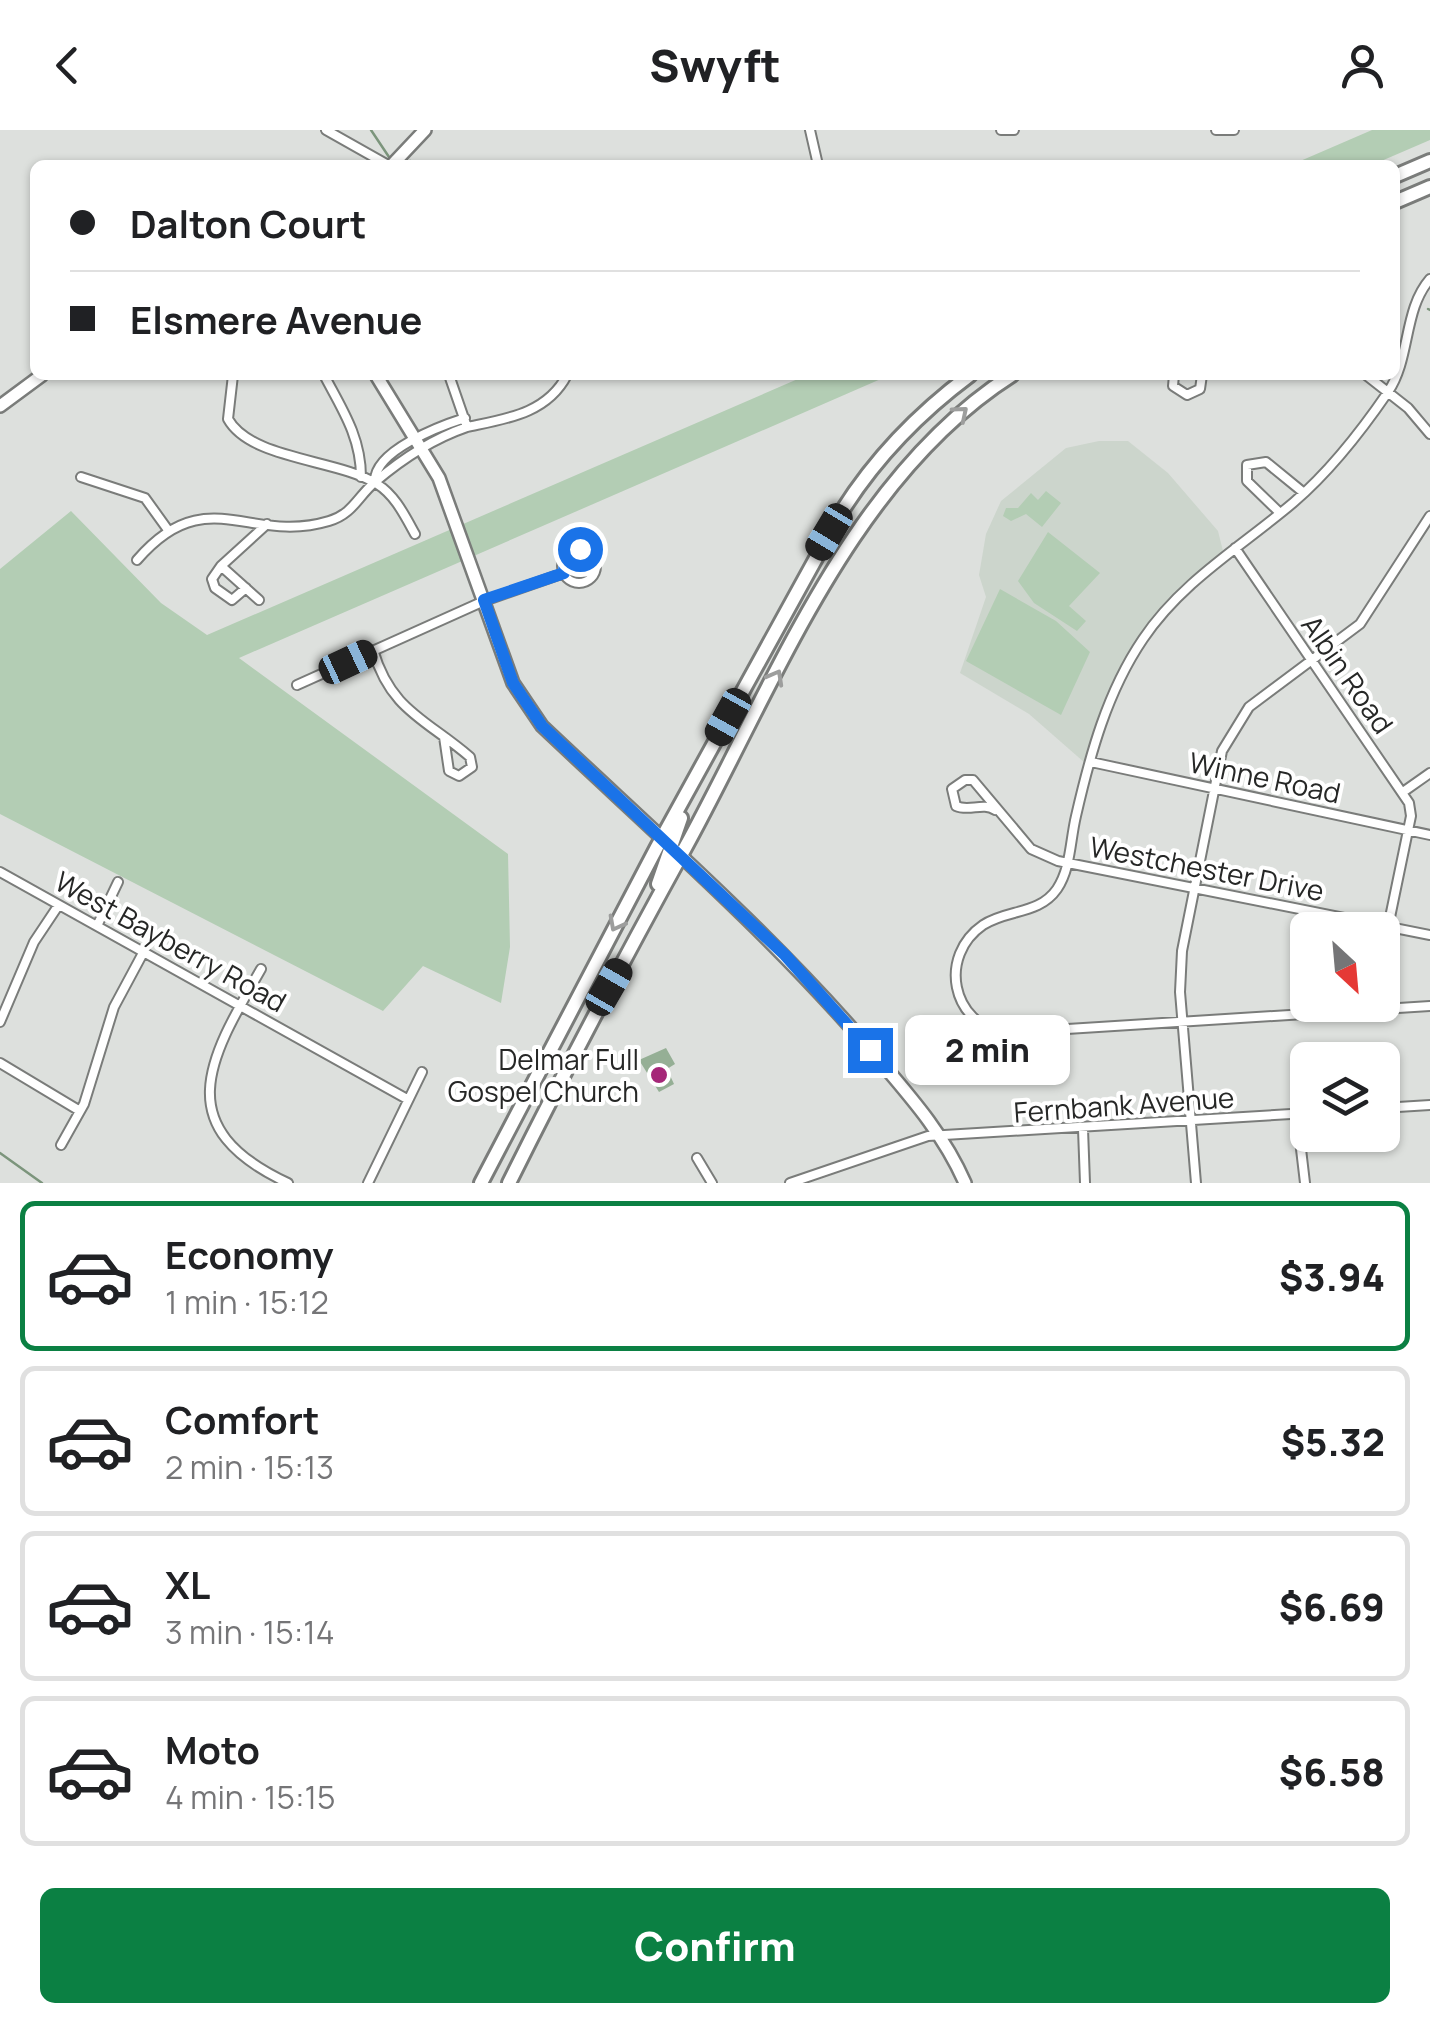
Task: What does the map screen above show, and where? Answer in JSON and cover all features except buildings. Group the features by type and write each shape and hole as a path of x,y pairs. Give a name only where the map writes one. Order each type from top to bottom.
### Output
{"main road":[{"path":"395,160 425,130"},
{"path":"1400,174 1430,161"},
{"path":"1400,200 1430,186"},
{"path":"0,406 35,380"},
{"path":"379,380 419,443 450,503 513,683 526,705 542,726 785,955 942,1137 965,1183"},
{"path":"509,1183 620,968 728,717 853,493 912,424 964,380"},
{"path":"481,1183 671,847 871,510 927,442 1006,380"}],"street":[{"path":"326,130 381,160"},
{"path":"810,130 817,160"},
{"path":"1001,130 1014,130"},
{"path":"1216,130 1234,130"},
{"path":"1400,367 1415,305 1430,280"},
{"path":"232,380 228,419 243,438 375,482 398,504 415,534"},
{"path":"327,380 355,433 361,450 361,477"},
{"path":"451,380 466,423"},
{"path":"137,560 159,535 205,517 267,524 332,520 353,508 375,482 419,443 466,423 536,409 564,380"},
{"path":"1174,380 1173,386 1186,396 1200,389 1201,380"},
{"path":"1373,380 1430,434"},
{"path":"1394,380 1304,493 1186,588 1142,640 1115,689 1075,818 1068,864 1050,898 1033,908 989,922 972,934 956,959 954,973 965,1010 983,1027 1005,1033 1430,1006"},
{"path":"1280,513 1246,480 1247,465 1266,462 1304,493"},
{"path":"81,477 145,498 168,530"},
{"path":"1196,1183 1183,1023 1182,951 1222,751 1238,718 1264,694 1347,638 1371,611 1430,516"},
{"path":"246,588 232,600 217,590 212,580 221,566 267,524"},
{"name":"Albin Road","path":"1235,548 1402,792 1412,809 1408,829"},
{"path":"574,550 586,550 594,558 595,574 587,582 576,583 564,573 563,562 574,550"},
{"path":"221,566 259,600"},
{"path":"297,685 484,600 564,573"},
{"path":"373,650 390,692 415,718 444,736 470,757 472,767 467,773 459,776 449,771 444,736"},
{"name":"Winne Road","path":"1091,762 1430,835"},
{"path":"1402,792 1430,773"},
{"name":"Westchester Drive","path":"995,810 986,806 965,810 956,806 952,790 965,780 973,780 1030,848 1068,864 1314,912"},
{"path":"1391,912 1408,829"},
{"name":"West Bayberry Road","path":"0,872 407,1099"},
{"path":"97,926 118,882"},
{"path":"0,1022 34,942 58,906"},
{"name":"Westchester Drive","path":"1400,929 1430,935"},
{"path":"61,1145 80,1112 114,1006 144,953"},
{"path":"260,969 216,1049 210,1103 220,1130 243,1159 288,1183"},
{"path":"0,1063 80,1112"},
{"path":"368,1183 422,1072"},
{"path":"1400,1107 1430,1106"},
{"name":"Fernbank Avenue","path":"790,1183 922,1138 1290,1114"},
{"path":"1083,1129 1085,1183"},
{"path":"1300,1152 1304,1183"},
{"path":"697,1158 712,1183"}],"shaded area":[{"path":"1099,441 1128,441 1168,473 1218,531 1223,551 1177,591 1146,627 1104,706 1085,763 1029,714 960,673 986,597 979,575 986,534 1001,501 1066,448"}],"green space":[{"path":"1372,130 1430,130 1430,140 1384,160 1303,160"},
{"path":"795,380 878,380 239,658 508,854 510,947 501,1003 423,966 383,1011 0,814 0,569 71,511 161,603 207,635"},
{"path":"1046,491 1061,503 1042,527 1026,514 1011,521 1003,516 1006,508 1018,508 1031,493 1038,500"},
{"path":"1048,532 1100,573 1069,606 1086,621 1077,631 1034,603 1018,581"},
{"path":"1000,589 1056,621 1090,652 1061,715 966,661"}],"waterway":[{"path":"371,130 389,157"},
{"path":"0,1153 42,1183"}],"place":[{"name":"Delmar Full Gospel Church","path":"659,1075"}],"route":[{"path":"580,549 565,556 564,573 484,600 520,696 542,726 785,955 870,1050"}]}
